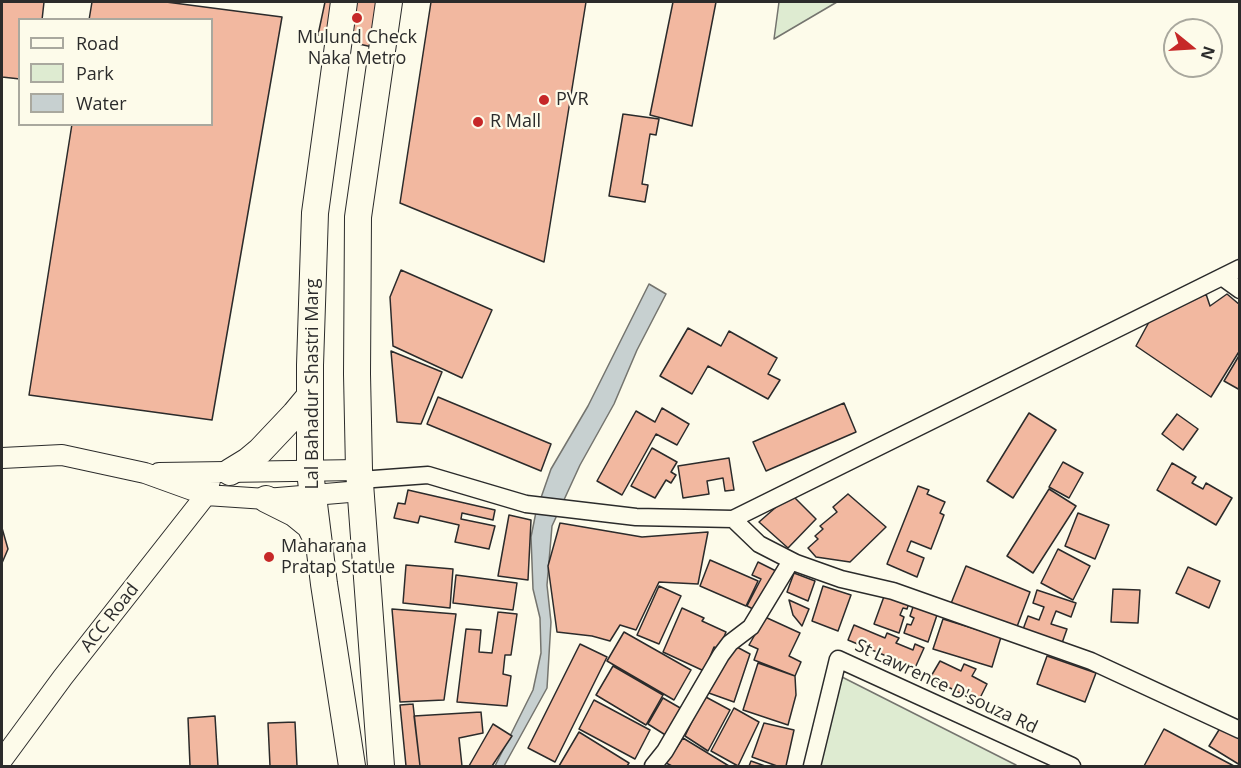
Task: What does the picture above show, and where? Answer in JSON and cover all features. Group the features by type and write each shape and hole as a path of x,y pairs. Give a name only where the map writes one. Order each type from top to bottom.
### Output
{"main road":[{"name":"Lal Bahadur Shastri Marg","path":"344,2 315,213 310,396 311,484 352,766"},
{"path":"381,766 360,481 357,374 358,218 389,2"},
{"path":"221,473 248,461 260,451 310,396"},
{"path":"266,499 294,513 310,526 319,545"}],"street":[{"path":"145,472 221,473 311,484 428,475 526,504 636,517 733,519 1239,268"},
{"path":"1222,277 1239,290"},
{"path":"2,458 62,454 145,472 206,495 266,499 311,484"},
{"name":"ACC Road","path":"2,760 63,677 221,473"},
{"path":"733,519 759,544 791,561 842,579 893,591 1091,660 1239,730"},
{"path":"653,766 665,751 721,655 730,643 751,627 791,561"},
{"name":"St Lawrence D'souza Rd","path":"812,766 837,659 1072,766"}],"green space":[{"path":"779,2 837,2 774,39"},
{"path":"840,676 1016,765 1016,766 817,766"}],"water":[{"path":"649,284 666,294 637,350 614,404 580,465 552,526 547,585 551,622 547,688 504,766 495,766 533,690 541,653 540,618 533,589 531,537 536,512 551,469 588,406"}],"building":[{"path":"2,2 44,2 42,18 18,18 18,79 2,77"},
{"path":"92,2 166,2 282,17 212,420 29,395 72,126 213,126 213,18 89,18"},
{"name":"Mulund Check Naka Metro","path":"325,2 396,2 386,50 318,35"},
{"name":"R Mall","path":"431,2 586,2 544,262 400,203"},
{"path":"673,2 716,2 692,126 650,115"},
{"path":"623,114 659,119 656,135 650,134 642,184 648,185 645,202 609,196"},
{"path":"401,270 492,310 462,378 393,346 390,297"},
{"path":"1206,294 1210,306 1227,294 1240,305 1240,350 1211,397 1136,346 1149,322"},
{"path":"688,328 721,346 729,331 777,358 768,374 780,380 768,399 708,366 692,394 660,376"},
{"path":"391,351 442,372 421,424 397,422"},
{"path":"1240,354 1240,390 1224,381"},
{"path":"438,397 551,444 541,471 427,424"},
{"path":"844,403 856,432 766,471 753,442"},
{"path":"662,408 689,424 677,445 656,434 622,495 597,481 636,411 655,422"},
{"path":"1029,413 1056,430 1013,498 987,481"},
{"path":"1177,414 1198,429 1183,450 1162,434"},
{"path":"652,448 677,462 671,472 676,475 671,483 666,480 655,498 631,486"},
{"path":"729,458 734,490 725,491 723,478 707,481 709,494 683,498 678,466"},
{"path":"1063,462 1083,473 1069,498 1049,487"},
{"path":"1172,463 1196,477 1192,483 1203,489 1206,483 1232,498 1216,525 1157,490"},
{"path":"918,486 929,490 927,494 945,502 940,513 944,515 931,549 911,541 907,551 924,558 917,577 887,564"},
{"path":"1049,489 1076,506 1033,573 1007,556"},
{"path":"408,490 495,510 493,520 462,513 461,519 495,526 489,549 455,542 459,525 420,516 418,523 394,518 398,503 405,504"},
{"path":"791,494 816,519 788,548 759,522"},
{"path":"848,494 886,527 850,562 816,557 808,548 818,539 815,536 823,529 820,526 837,512 833,507"},
{"path":"1078,513 1109,525 1095,559 1065,546"},
{"path":"509,515 531,520 528,580 498,576"},
{"path":"560,523 642,537 708,532 698,584 659,582 636,630 620,625 610,641 592,636 557,632 548,566"},
{"path":"2,528 8,549 2,563"},
{"path":"1058,549 1090,566 1073,600 1041,583"},
{"path":"710,560 758,581 746,606 700,586"},
{"path":"758,562 778,572 757,611 747,606 761,579 752,575"},
{"path":"406,565 453,569 450,608 403,603"},
{"path":"966,566 1030,592 1015,632 950,606"},
{"path":"1188,567 1220,581 1209,608 1176,593"},
{"path":"794,573 815,581 808,601 787,592"},
{"path":"456,575 517,583 513,610 453,603"},
{"path":"659,586 681,596 659,644 637,635"},
{"path":"823,586 851,595 838,631 812,621"},
{"path":"1113,589 1140,590 1138,623 1111,622"},
{"path":"1037,590 1076,603 1071,617 1056,611 1051,624 1067,629 1061,646 1022,632 1028,616 1039,620 1044,607 1033,603"},
{"path":"886,591 910,600 907,609 903,608 900,615 904,617 899,633 874,624"},
{"path":"789,600 809,609 802,626 793,615"},
{"path":"915,601 939,609 928,642 904,633 907,624 911,625 914,618 910,616"},
{"path":"682,608 704,618 702,621 726,632 719,649 714,647 704,671 663,652"},
{"path":"392,609 456,614 444,700 400,702"},
{"path":"498,612 517,614 511,655 505,655 503,674 511,676 507,706 457,702 466,629 481,630 479,652 492,653"},
{"path":"765,617 800,633 789,656 801,662 795,676 754,660 758,649 749,645"},
{"path":"943,619 1001,637 992,667 933,649"},
{"path":"854,625 885,638 887,633 899,638 896,643 913,650 915,644 924,648 915,668 848,640"},
{"path":"624,632 691,670 674,700 607,661"},
{"path":"580,644 607,657 555,762 528,748"},
{"path":"735,646 750,654 734,702 706,692"},
{"path":"1047,656 1096,673 1085,702 1037,684"},
{"path":"940,661 961,671 964,664 976,669 972,676 987,684 978,702 930,678"},
{"path":"758,663 795,676 796,695 788,725 743,710"},
{"path":"613,666 663,695 646,725 596,695"},
{"path":"704,696 730,710 708,751 685,736"},
{"path":"663,698 682,709 667,736 648,724"},
{"path":"594,700 650,730 635,759 579,729"},
{"path":"413,704 420,766 406,766 400,705"},
{"path":"734,708 759,722 738,766 711,751"},
{"path":"481,712 483,733 459,738 462,766 420,766 414,716"},
{"path":"215,716 218,766 190,766 188,718"},
{"path":"295,722 297,766 270,766 268,723"},
{"path":"764,723 794,730 786,766 777,766 752,757"},
{"path":"493,724 512,736 492,766 469,766"},
{"path":"1222,725 1240,736 1240,765 1209,746"},
{"path":"1164,729 1234,766 1144,766"},
{"path":"579,732 629,763 627,766 559,766"},
{"path":"683,738 729,766 672,766 666,763"},
{"path":"751,761 765,766 749,766"}],"place":[{"name":"Mulund Check Naka Metro","path":"357,18"},
{"name":"PVR","path":"544,100"},
{"name":"R Mall","path":"478,122"},
{"name":"Maharana Pratap Statue","path":"269,557"}]}
